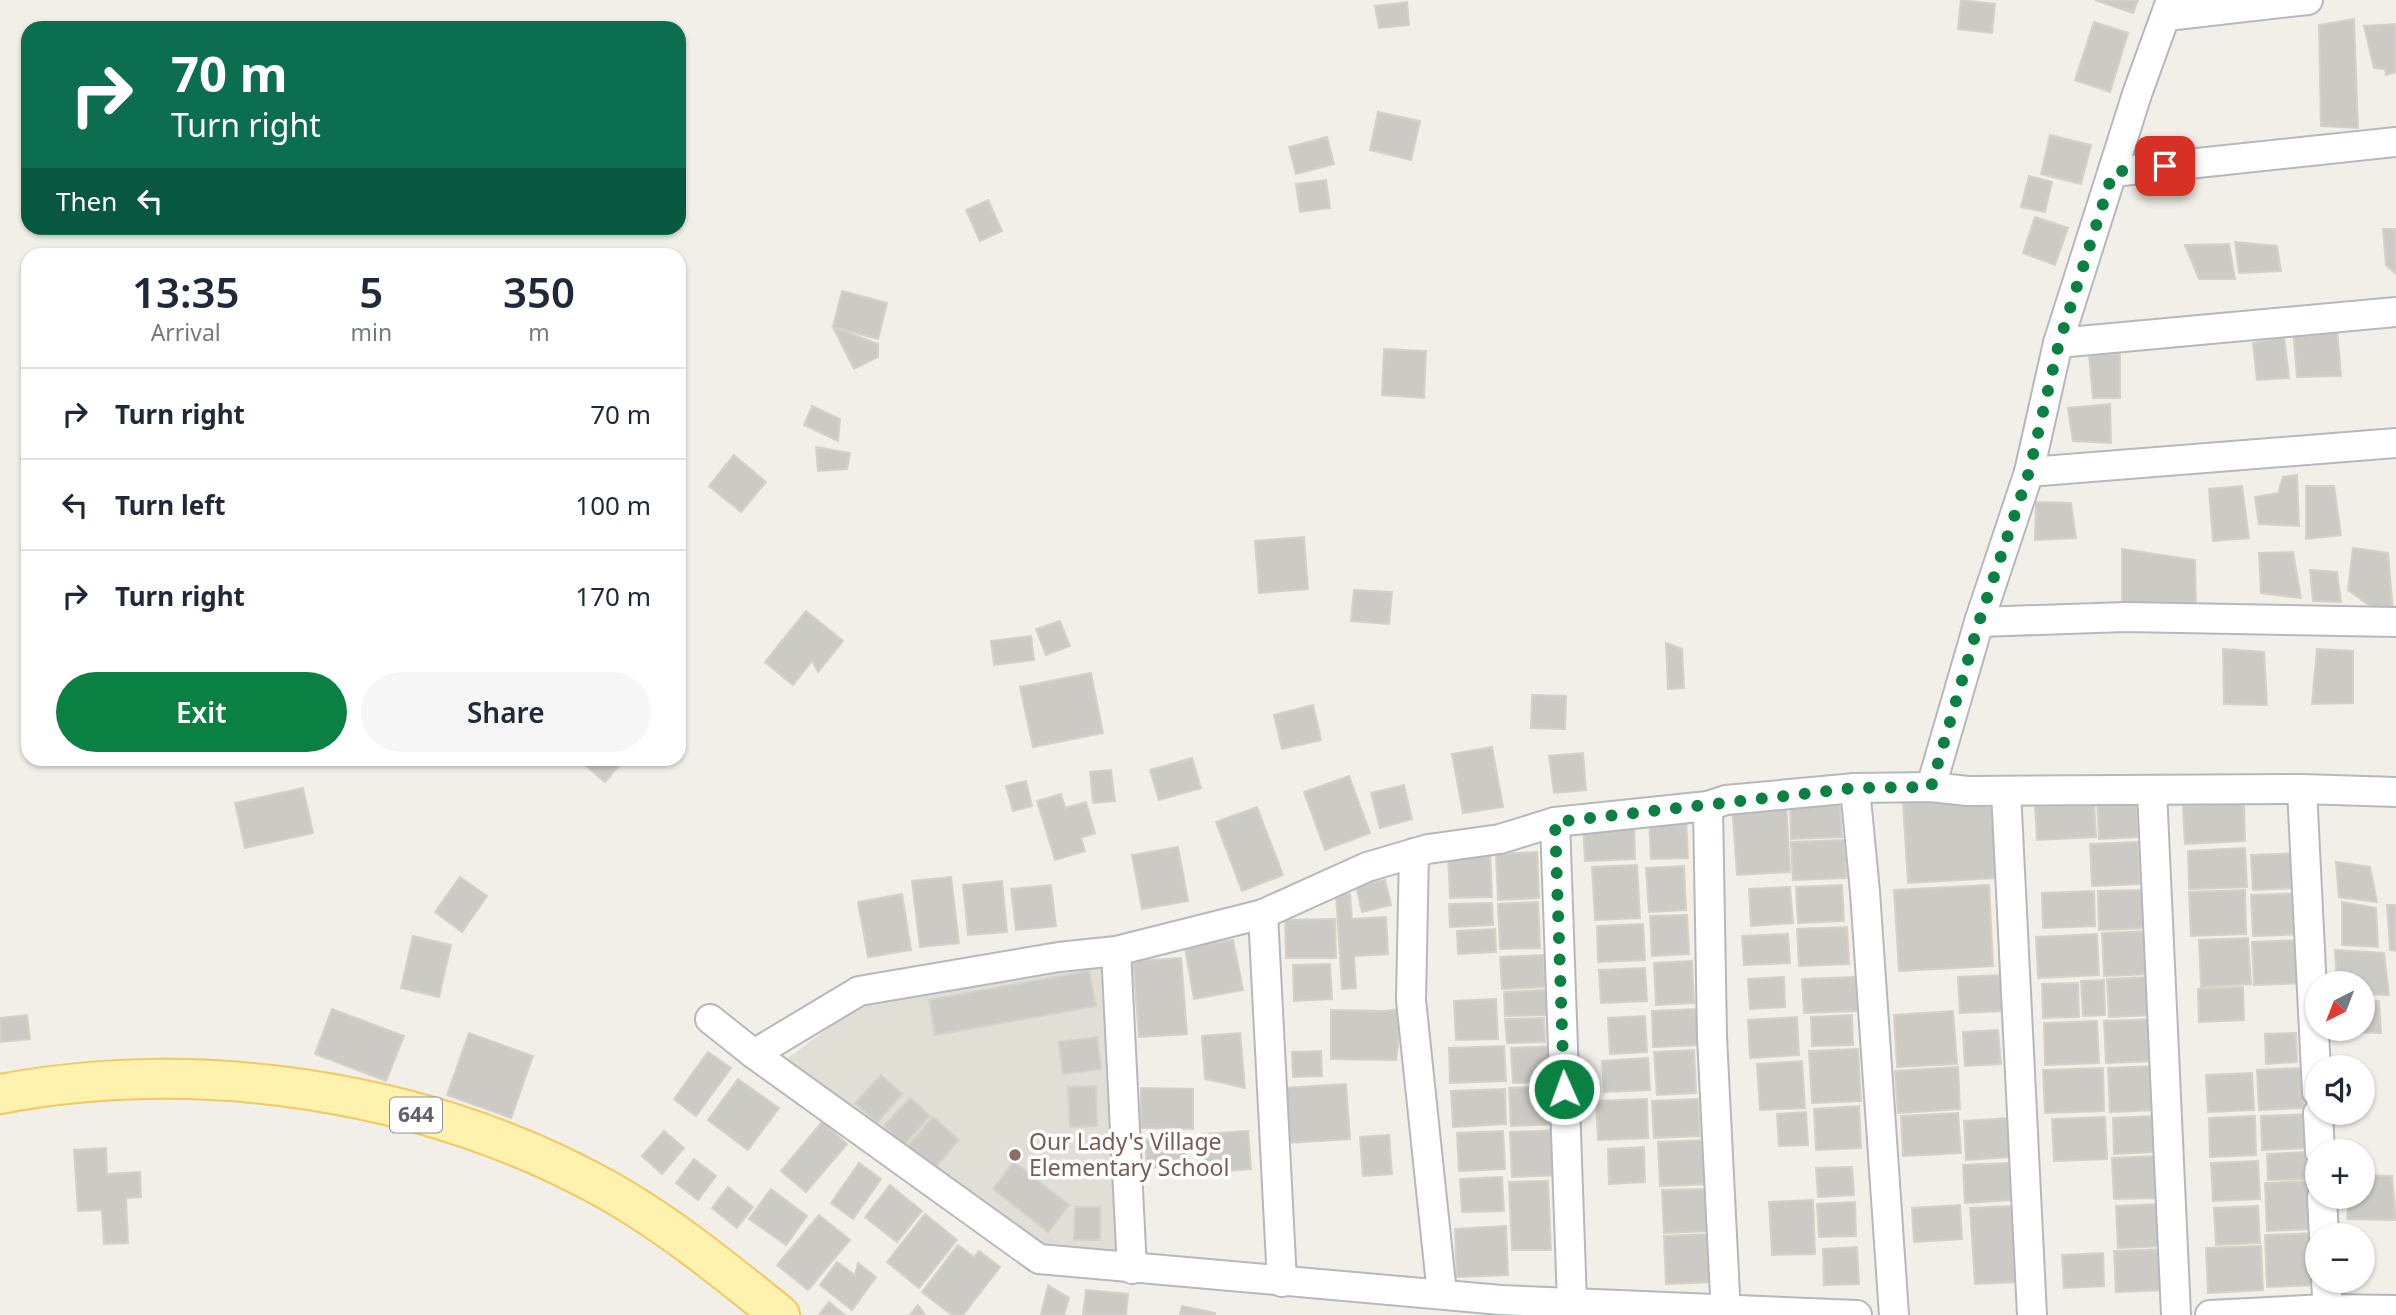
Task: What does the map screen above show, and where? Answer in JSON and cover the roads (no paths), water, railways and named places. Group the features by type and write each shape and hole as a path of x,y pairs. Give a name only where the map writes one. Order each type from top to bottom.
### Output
{"main road":[{"name":"644","path":"0,1094 89,1083 156,1080 288,1085 472,1130 600,1186 648,1216 780,1315"}],"street":[{"path":"1931,787 1979,622 2029,472 2059,343 2137,94 2169,8 2308,0"},
{"path":"2113,172 2396,142"},
{"path":"2059,343 2396,312"},
{"path":"2029,472 2396,443"},
{"path":"1979,622 2125,617 2396,622"},
{"path":"754,1054 859,991 1059,957 1116,951 1263,914 1367,867 1414,853 1500,839 1555,822 1708,806 1726,800 1855,788 1931,787 1968,791 2302,789 2396,792"},
{"path":"1855,788 1866,905 1894,1315"},
{"path":"2302,789 2315,1055"},
{"path":"2006,791 2032,1315"},
{"path":"2152,791 2176,1315"},
{"path":"1708,806 1712,1037 1726,1313"},
{"path":"1555,822 1572,1303"},
{"path":"1414,853 1411,1000 1443,1294"},
{"path":"1263,914 1282,1282"},
{"path":"1116,951 1132,1269"},
{"path":"710,1019 754,1054 1039,1259 1282,1282 1572,1303 1726,1313 1857,1315"},
{"path":"2327,1293 2328,1309"},
{"path":"2210,1315 2328,1309 2396,1310"}],"place":[{"name":"Our Lady's Village Elementary School","path":"1015,1155"}]}
